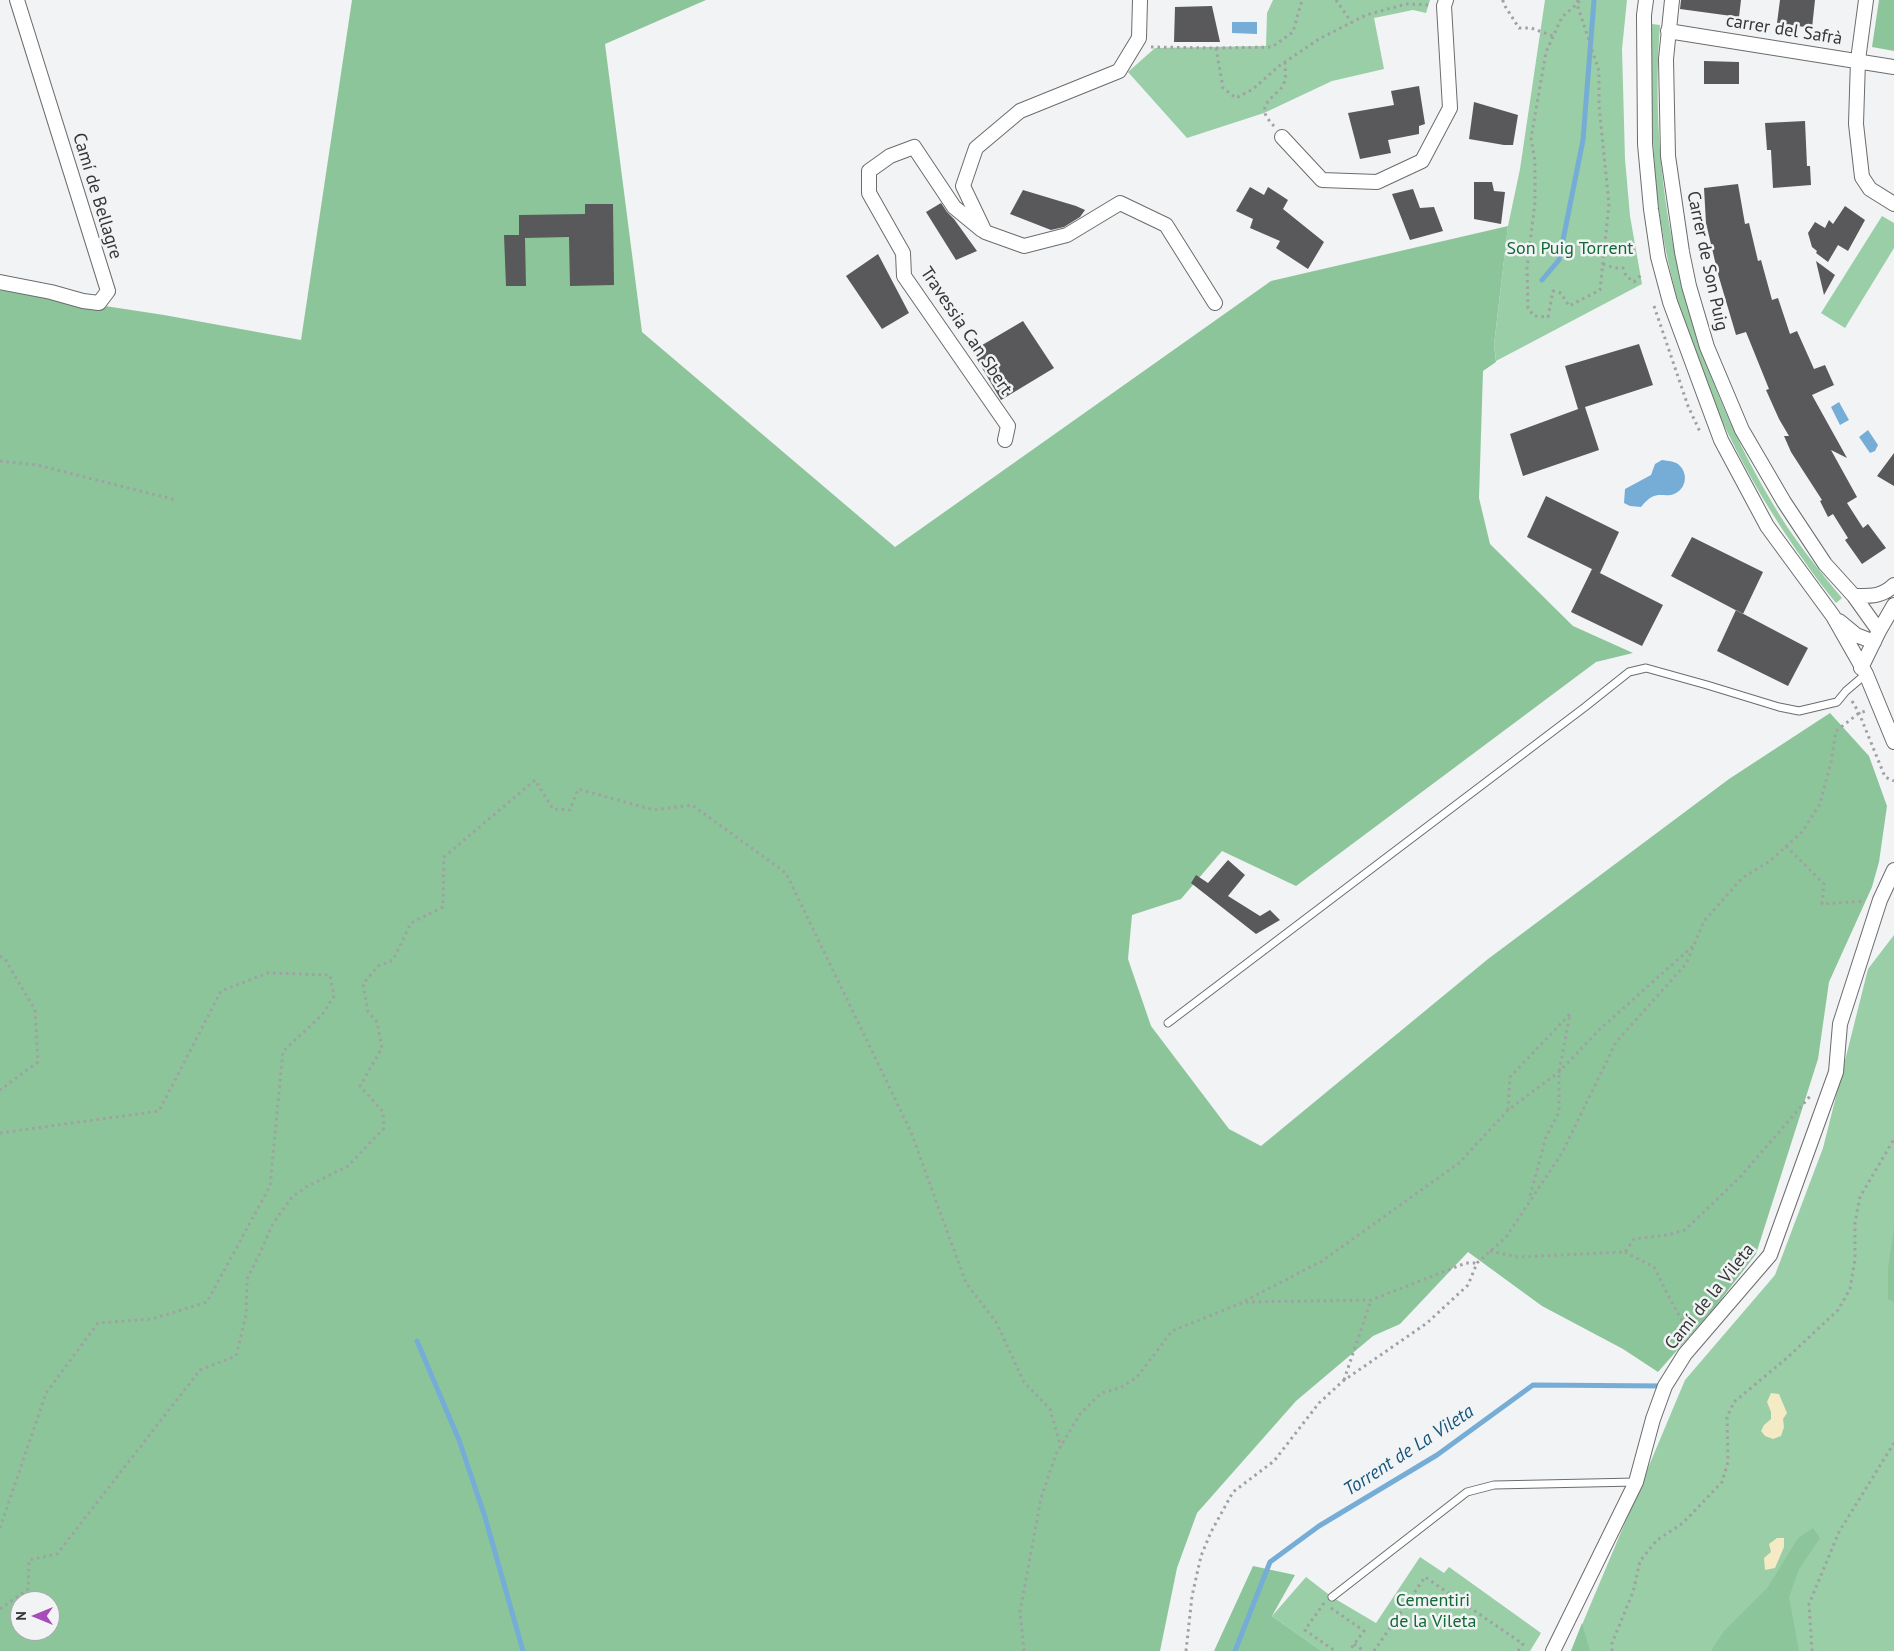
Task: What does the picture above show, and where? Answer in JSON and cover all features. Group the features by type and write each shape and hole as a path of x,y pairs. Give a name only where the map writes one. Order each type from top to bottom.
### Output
{"street":[{"name":"Camí de Bellagre","path":"0,282 51,292 82,301 99,303 108,291 18,0"},
{"path":"1140,0 1140,38 1119,71 1020,111 976,148 963,186 985,232 1024,246 1068,235 1120,203 1166,225 1215,303"},
{"path":"1646,0 1644,15 1645,144 1658,257 1670,302 1721,440 1767,526 1833,616 1864,671 1894,742"},
{"name":"Carrer de Son Puig","path":"1672,0 1666,59 1668,156 1682,252 1689,286 1706,347 1742,430 1784,502 1825,564 1854,596 1876,636"},
{"path":"1866,0 1858,60 1856,124 1862,177 1870,189 1894,204"},
{"path":"1282,137 1322,180 1377,182 1422,161 1450,108 1445,3"},
{"name":"carrer del Safrà","path":"1668,30 1894,67"},
{"name":"Travessia Can Sbert","path":"985,232 954,207 914,147 890,156 869,171 869,193 903,253 904,276 1008,426 1004,440"},
{"path":"1854,596 1882,594 1894,585"},
{"path":"1864,671 1876,636 1894,605"},
{"path":"1833,616 1856,635 1876,636"},
{"name":"Camí de la Vileta","path":"1553,1651 1636,1482 1653,1419 1665,1386 1694,1342 1770,1255 1836,1072 1840,1024 1880,900 1894,870"}],"lane":[{"path":"1168,1023 1585,708 1629,672 1646,668 1707,684 1779,708 1799,710 1838,702 1864,671"},
{"path":"1332,1597 1467,1492 1494,1484 1636,1482"}],"path":[{"path":"1155,48 1272,47 1294,32 1302,0"},
{"path":"1336,0 1352,23"},
{"path":"1503,0 1519,28 1531,28 1553,36"},
{"path":"1578,1 1600,71 1600,106 1609,204 1600,290 1569,306 1561,294 1552,291 1548,317 1534,316 1528,308 1527,268 1535,202 1535,161 1531,138 1546,52 1553,36 1562,17 1578,1"},
{"path":"1216,48 1224,88 1236,98 1253,89 1285,62 1319,39 1366,15 1406,4 1445,3"},
{"path":"1265,114 1265,108 1272,96 1281,88 1286,77 1285,62"},
{"path":"1603,264 1615,268 1623,268 1626,276 1634,282 1641,275"},
{"path":"0,461 37,465 176,500"},
{"path":"1846,691 1858,713 1885,777 1894,781"},
{"path":"1186,1651 1192,1596 1201,1556 1211,1532 1233,1492 1274,1461 1319,1403 1343,1381 1427,1323 1468,1285 1476,1263 1506,1237 1562,1153 1616,1042 1686,964 1704,921 1742,878 1770,861 1802,832 1820,804 1832,762 1836,730 1858,713 1878,706"},
{"path":"0,1609 28,1589 29,1560 58,1554 200,1370 236,1356 246,1315 246,1279 272,1225 292,1197 306,1187 348,1166 384,1128 383,1112 360,1086 382,1048 378,1022 368,1012 363,984 378,966 393,960 411,923 443,906 444,857 535,780 552,809 570,810 578,789 654,810 692,805 786,874 911,1132 966,1283 996,1322 1024,1382 1050,1410 1061,1447"},
{"path":"1786,846 1824,884 1822,904 1880,900"},
{"path":"1024,1651 1020,1612 1041,1498 1056,1454 1080,1414 1101,1393 1120,1388 1137,1377 1172,1331 1244,1302 1322,1261 1459,1163 1508,1110 1559,1072 1599,1030 1694,945"},
{"path":"0,956 5,959 35,1010 38,1062 0,1090"},
{"path":"0,1133 159,1111 221,991 268,973 330,975 334,996 322,1015 283,1051 270,1186 207,1302 152,1319 98,1323 46,1393 0,1528"},
{"path":"1508,1110 1510,1077 1570,1014 1559,1072 1559,1112 1546,1137 1528,1203"},
{"path":"1624,1252 1634,1239 1667,1235 1685,1230 1740,1177 1815,1090"},
{"path":"1612,1651 1612,1643 1633,1592 1640,1561 1657,1540 1683,1523 1722,1482 1728,1462 1727,1417 1734,1402 1788,1357 1838,1310 1850,1289 1855,1259 1855,1222 1860,1197 1894,1139"},
{"path":"1490,1251 1518,1257 1624,1252 1654,1267 1694,1342"},
{"path":"1244,1302 1371,1300 1466,1263 1476,1263"},
{"path":"1343,1381 1371,1300"},
{"path":"1812,1651 1809,1604 1839,1532 1894,1443"},
{"path":"1374,1651 1425,1577 1523,1644 1518,1651"},
{"path":"1335,1651 1305,1630 1324,1603 1364,1631 1350,1651"},
{"path":"1354,1644 1364,1651"}],"green space":[{"path":"352,0 706,0 605,44 642,332 895,547 1271,281 1508,226 1494,345 1496,362 1483,371 1479,498 1490,544 1573,626 1633,653 1596,662 1296,886 1222,851 1181,899 1132,915 1128,959 1151,1026 1229,1129 1261,1146 1488,959 1729,779 1830,713 1869,756 1887,806 1879,862 1872,887 1829,982 1818,1059 1756,1254 1716,1306 1658,1372 1623,1349 1542,1306 1468,1252 1400,1324 1373,1336 1296,1401 1197,1513 1177,1568 1160,1651 0,1651 0,290 164,315 301,340"},
{"path":"1273,0 1430,0 1426,13 1413,10 1374,18 1384,69 1332,81 1264,113 1187,138 1128,72 1155,48 1266,46 1267,13"},
{"name":"Son Puig Torrent","path":"1545,0 1627,0 1622,49 1625,159 1630,216 1642,284 1496,361 1494,345 1508,226 1520,169"},
{"path":"1879,0 1894,0 1894,51 1872,47"},
{"path":"1652,24 1660,25 1658,88 1660,150 1667,212 1679,273 1696,333 1717,392 1743,449 1788,528 1842,598 1836,603 1774,516 1747,470 1722,422 1701,372 1684,322 1670,270 1657,193 1652,121"},
{"path":"1882,216 1894,223 1894,248 1845,328 1821,313"},
{"path":"1894,935 1894,1651 1571,1651 1685,1380 1775,1275 1823,1148 1868,969"},
{"path":"1894,1228 1894,1302 1888,1299 1888,1268"},
{"path":"1813,1528 1820,1538 1799,1569 1789,1597 1799,1651 1711,1651 1724,1631 1768,1587 1798,1538"},
{"name":"Cementiri de la Vileta","path":"1420,1557 1444,1573 1449,1567 1541,1633 1530,1651 1322,1651 1272,1616 1306,1577 1332,1597 1376,1623"},
{"path":"1253,1566 1295,1575 1272,1616 1322,1651 1214,1651"},
{"path":"1582,1623 1590,1651 1571,1651"}],"sand":[{"path":"1771,1393 1779,1394 1787,1413 1783,1419 1784,1427 1781,1436 1773,1439 1765,1436 1761,1431 1764,1425 1771,1419 1771,1412 1767,1402"},
{"path":"1777,1538 1784,1538 1784,1547 1775,1568 1765,1570 1764,1558 1771,1552 1769,1544"}],"water":[{"path":"1232,22 1257,22 1257,34 1232,33"},
{"path":"1839,402 1849,420 1840,425 1831,407"},
{"path":"1868,430 1878,445 1875,451 1870,453 1859,437"},
{"path":"1662,460 1676,463 1683,469 1685,481 1682,488 1671,495 1651,497 1641,507 1630,506 1624,503 1625,489 1651,475 1655,464"}],"building":[{"path":"1681,0 1741,0 1739,17 1680,9"},
{"path":"1780,0 1815,0 1812,28 1777,23"},
{"path":"1212,6 1220,42 1174,42 1175,7"},
{"path":"1704,61 1739,62 1739,84 1704,84"},
{"path":"1419,86 1425,124 1419,126 1419,134 1388,140 1391,153 1360,159 1348,113 1394,105 1391,91"},
{"path":"1474,102 1518,115 1513,145 1469,139"},
{"path":"1805,121 1807,166 1810,166 1811,185 1773,188 1771,150 1767,150 1765,123"},
{"path":"1474,182 1492,182 1494,191 1505,192 1501,224 1474,219"},
{"path":"1738,184 1745,224 1749,223 1758,261 1761,260 1772,300 1778,298 1790,334 1797,331 1814,369 1825,365 1834,385 1812,395 1847,458 1831,450 1857,497 1847,503 1863,528 1868,524 1886,548 1862,564 1845,540 1848,538 1833,514 1828,517 1820,501 1822,500 1791,452 1784,436 1789,436 1766,390 1769,389 1746,332 1736,335 1718,274 1706,223 1704,188"},
{"path":"1250,187 1264,195 1268,187 1288,200 1283,209 1324,242 1308,269 1276,248 1280,241 1250,228 1253,219 1236,211"},
{"path":"1413,189 1420,208 1434,207 1443,231 1410,240 1392,194"},
{"path":"1023,190 1085,210 1080,217 1064,227 1051,230 1010,214"},
{"path":"941,203 977,251 956,260 926,212"},
{"path":"585,204 613,204 614,285 570,286 569,237 525,238 526,286 506,286 504,235 519,235 519,215 585,214"},
{"path":"1845,206 1865,220 1848,251 1838,245 1828,262 1816,253 1817,251 1812,247 1808,233 1815,222 1825,228 1829,220 1833,224"},
{"path":"878,254 909,313 882,329 846,276"},
{"path":"1816,261 1835,275 1824,295"},
{"path":"1023,321 1054,368 1001,400 972,351"},
{"path":"1639,344 1653,385 1585,407 1599,450 1523,476 1510,434 1581,408 1578,409 1565,366"},
{"path":"1894,453 1894,486 1877,476"},
{"path":"1546,496 1619,532 1600,573 1527,537"},
{"path":"1692,537 1763,572 1743,614 1671,576"},
{"path":"1592,569 1663,605 1642,646 1571,612"},
{"path":"1736,610 1808,648 1788,686 1717,651"},
{"path":"1228,860 1245,875 1228,896 1260,916 1270,910 1280,920 1256,934 1191,883 1196,875 1208,883"}],"waterway":[{"path":"1542,280 1559,260 1583,140 1594,0"},
{"path":"417,1341 459,1440 485,1517 523,1651"},
{"name":"Torrent de La Vileta","path":"1235,1651 1270,1562 1319,1526 1437,1455 1533,1385 1664,1386"}]}
